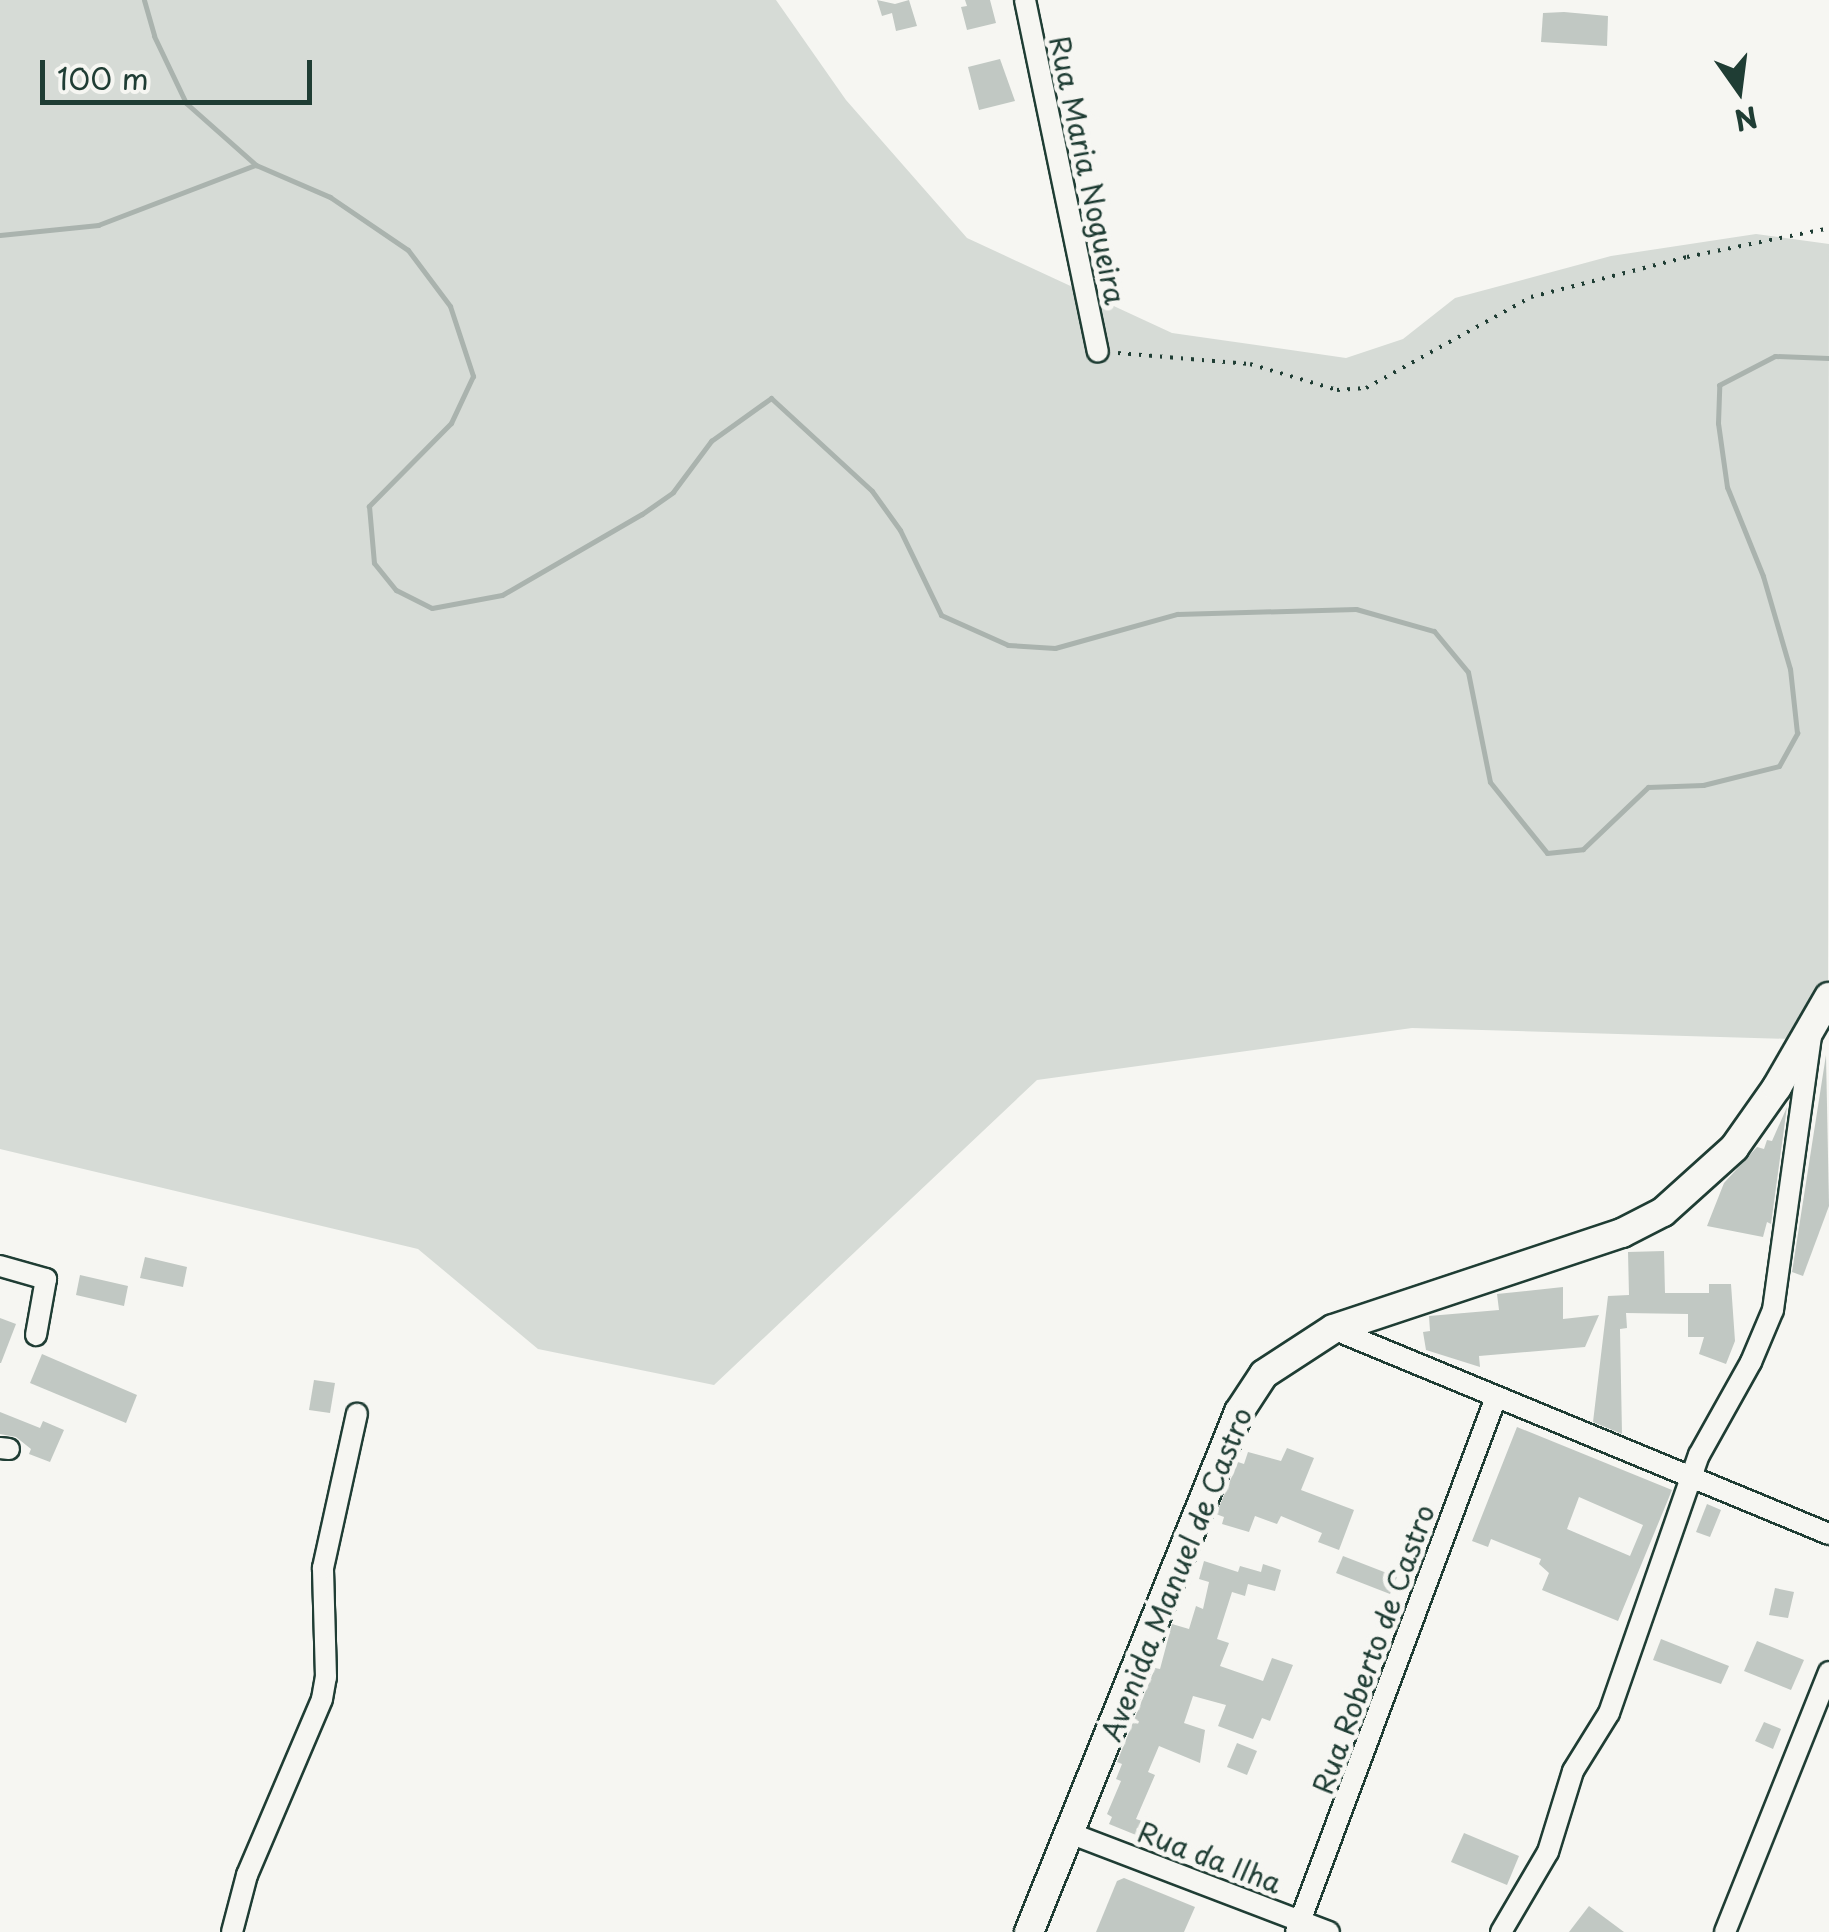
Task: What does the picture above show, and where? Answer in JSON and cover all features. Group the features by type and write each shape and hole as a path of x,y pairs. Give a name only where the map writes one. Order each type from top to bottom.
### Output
{"street":[{"name":"Rua Maria Nogueira","path":"1024,0 1098,352"},
{"name":"Avenida Manuel de Castro","path":"1029,1932 1072,1834 1239,1412 1264,1374 1334,1329 1622,1233 1663,1212 1734,1148 1829,997"},
{"path":"1501,1932 1548,1852 1572,1771 1610,1713 1691,1475 1752,1362 1773,1310 1812,1028"},
{"path":"0,1266 46,1279 36,1335"},
{"path":"1334,1329 1829,1534"},
{"name":"Rua Roberto de Castro","path":"1299,1926 1496,1397"},
{"path":"232,1932 247,1876 322,1699 326,1677 323,1568 357,1414"},
{"path":"1725,1932 1829,1672"},
{"name":"Rua da Ilha","path":"1072,1834 1299,1926 1329,1932"}],"path":[{"path":"1098,352 1250,364 1337,390 1366,388 1530,297 1687,257 1829,228"}],"shaded area":[{"path":"0,0 776,0 846,100 967,238 1172,333 1346,358 1403,339 1455,298 1611,256 1756,234 1829,244 1828,983 1792,1039 1412,1028 1037,1080 714,1385 538,1349 418,1249 0,1149"}],"building":[{"path":"877,0 895,4 909,0 917,26 896,31 892,13 882,16"},
{"path":"965,0 990,0 996,23 967,30 961,7 967,6"},
{"path":"1543,13 1608,16 1607,46 1541,42"},
{"path":"1000,59 1015,101 979,110 968,67"},
{"path":"1826,1055 1829,1206 1803,1276 1792,1272"},
{"path":"1787,1107 1771,1224 1767,1222 1763,1237 1707,1226 1724,1183 1757,1147 1764,1149 1767,1140 1772,1141"},
{"path":"1664,1251 1665,1293 1709,1293 1709,1284 1731,1284 1735,1341 1726,1364 1699,1354 1704,1337 1688,1337 1688,1314 1626,1313 1627,1328 1620,1329 1622,1434 1593,1422 1608,1296 1629,1295 1628,1252"},
{"path":"145,1257 187,1267 183,1287 140,1278"},
{"path":"80,1275 128,1286 124,1306 76,1295"},
{"path":"1563,1287 1563,1319 1599,1315 1585,1347 1479,1356 1480,1367 1426,1350 1423,1332 1430,1331 1429,1316 1499,1310 1497,1294"},
{"path":"0,1318 16,1324 1,1363 0,1363"},
{"path":"42,1354 137,1395 126,1423 30,1383"},
{"path":"314,1380 335,1383 330,1413 309,1410"},
{"path":"0,1412 40,1428 43,1421 64,1430 50,1462 29,1454 31,1449 16,1437 0,1434"},
{"path":"1517,1427 1672,1490 1618,1621 1542,1590 1549,1573 1539,1564 1541,1559 1491,1539 1488,1547 1472,1541","holes":["1579,1497 1643,1525 1630,1556 1567,1529"]},
{"path":"1287,1448 1314,1458 1301,1490 1354,1510 1339,1550 1318,1542 1322,1533 1281,1516 1277,1524 1255,1516 1249,1532 1222,1524 1224,1517 1216,1514 1238,1462 1244,1464 1248,1452 1281,1461"},
{"path":"1707,1504 1721,1510 1710,1537 1696,1532"},
{"path":"1343,1556 1397,1577 1390,1594 1336,1573"},
{"path":"1204,1561 1238,1572 1240,1566 1261,1572 1263,1564 1281,1570 1275,1591 1248,1584 1245,1596 1232,1592 1217,1639 1229,1643 1220,1666 1263,1681 1272,1658 1293,1665 1270,1721 1262,1718 1253,1739 1218,1726 1226,1705 1193,1696 1184,1723 1205,1730 1200,1763 1159,1746 1148,1772 1155,1775 1136,1819 1142,1821 1136,1835 1109,1824 1112,1817 1107,1814 1121,1781 1116,1779 1122,1764 1117,1762 1155,1668 1160,1669 1172,1624 1189,1629 1196,1606 1203,1609 1209,1582 1199,1579"},
{"path":"1775,1588 1794,1592 1788,1618 1769,1615"},
{"path":"1661,1639 1729,1666 1721,1684 1653,1660"},
{"path":"1757,1641 1804,1660 1791,1690 1744,1671"},
{"path":"1764,1722 1781,1729 1773,1749 1755,1741"},
{"path":"1237,1743 1257,1751 1247,1775 1227,1767"},
{"path":"1464,1833 1519,1856 1507,1885 1451,1862"},
{"path":"1124,1878 1195,1907 1184,1932 1096,1932 1117,1881"},
{"path":"1589,1906 1624,1932 1569,1932"}],"waterway":[{"path":"144,0 154,36 186,103 256,165 330,197 408,250 450,306 473,376 451,423 369,506 374,563 396,590 432,608 502,595 673,492 711,441 771,398 872,491 900,530 941,615 1008,645 1055,648 1177,614 1356,609 1434,631 1468,672 1490,782 1547,853 1583,849 1648,787 1703,785 1779,766 1797,733 1790,669 1763,576 1727,487 1718,423 1719,385 1775,356 1829,358"},
{"path":"0,235 98,225 255,165"}]}
